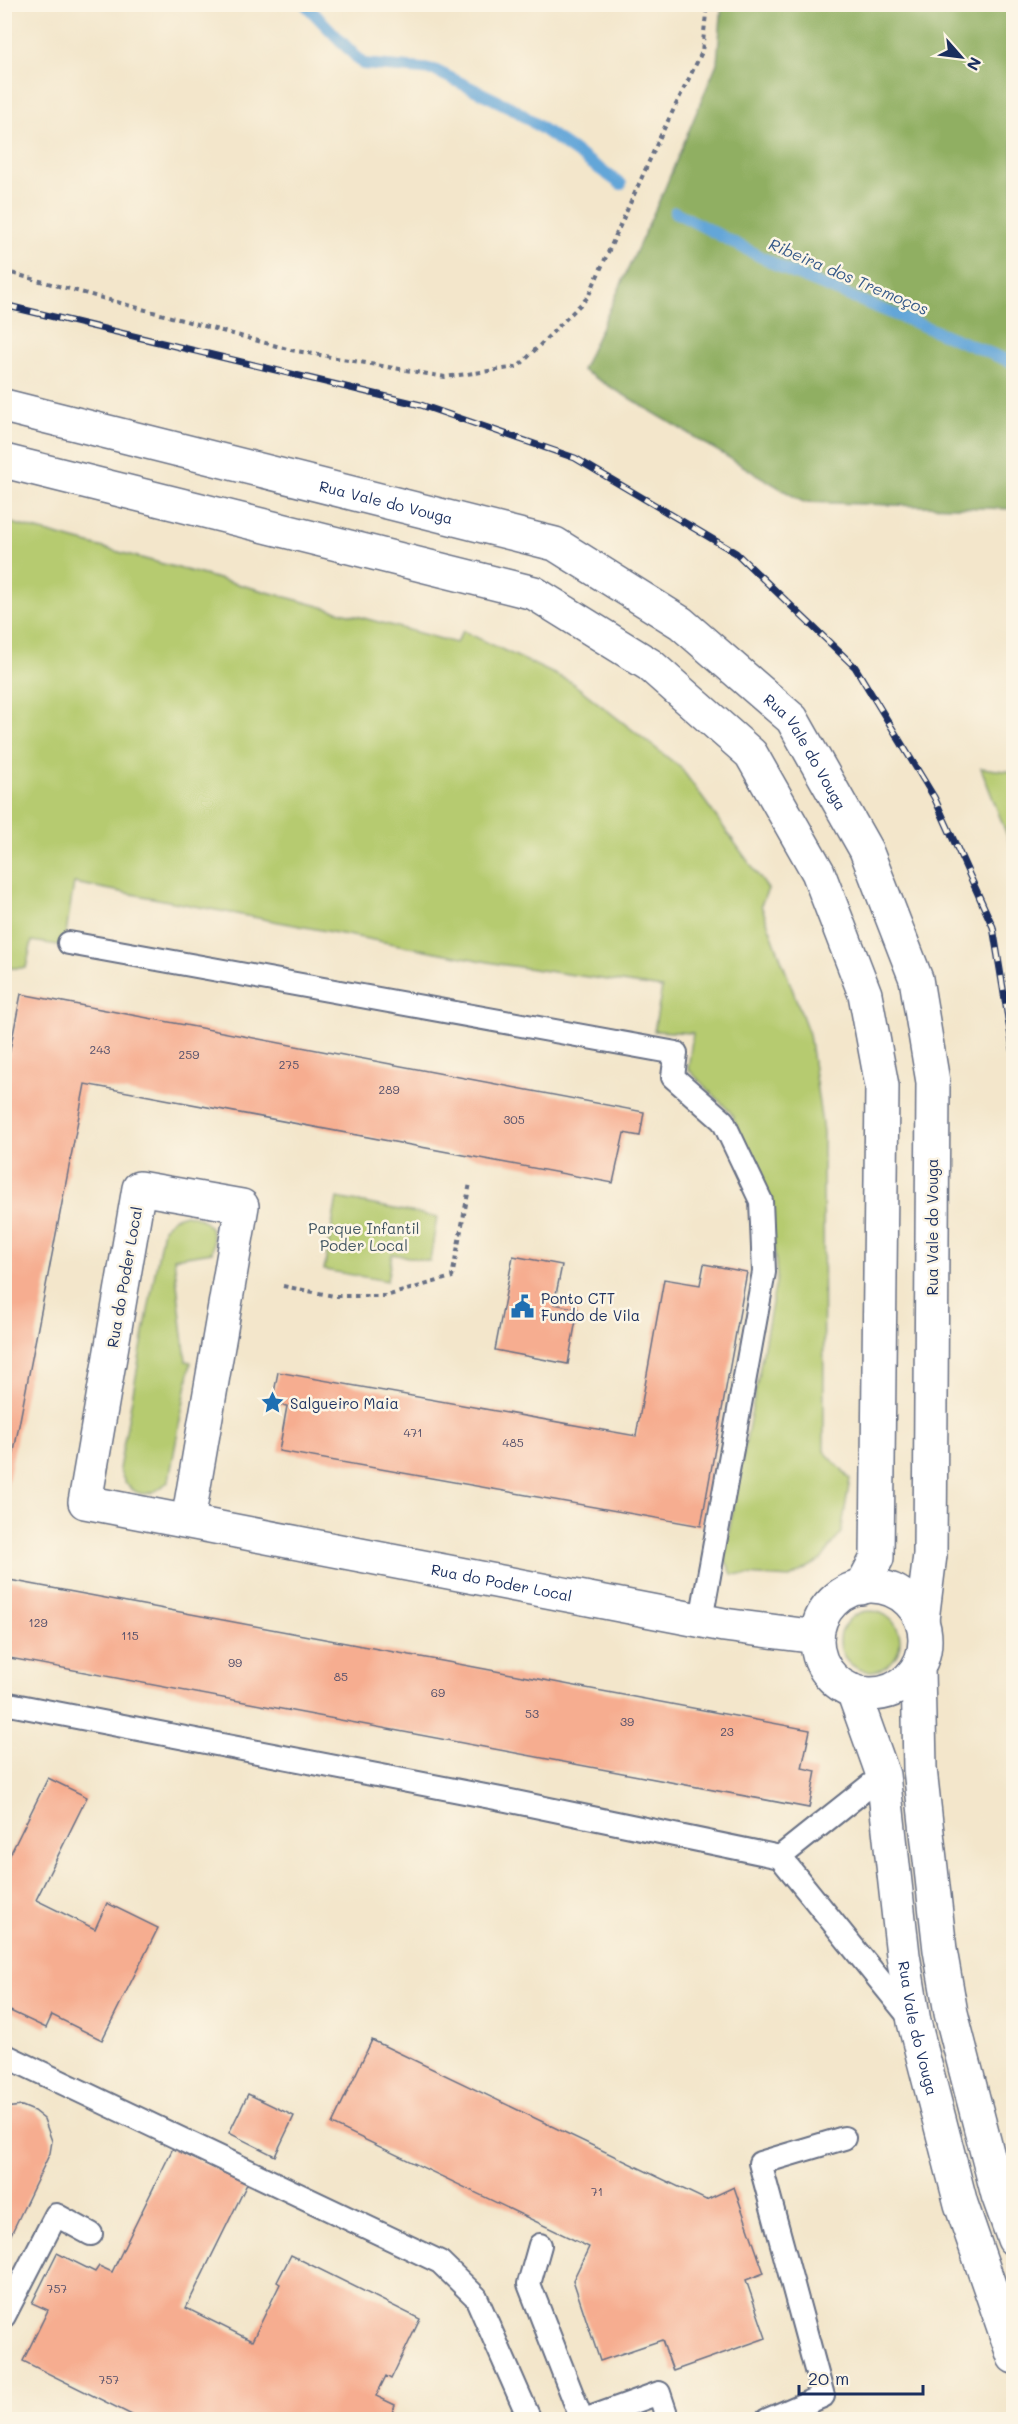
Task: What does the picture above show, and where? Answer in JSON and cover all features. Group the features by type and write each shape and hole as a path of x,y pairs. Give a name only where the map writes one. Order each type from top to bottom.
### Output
{"street":[{"name":"Rua Vale do Vouga","path":"4,406 555,544 681,623 792,719 866,850 916,979 933,1082 930,1555 922,1620 925,1636 924,1653 918,1668 920,1769 940,1950 951,2013 998,2195 1014,2239"},
{"path":"4,461 534,593 650,665 751,754 818,872 865,994 882,1086 877,1558 861,1587"},
{"name":"Rua do Poder Local","path":"188,1521 242,1206 139,1188 84,1503 701,1620 817,1637"},
{"path":"918,1668 907,1681 894,1690 866,1694 853,1691 840,1685 822,1664 817,1637 826,1610 836,1600 861,1587 888,1589 901,1595 914,1606 922,1620"},
{"name":"Rua Vale do Vouga","path":"853,1691 883,1776 903,1955 914,2022 961,2204 1014,2357"}],"lane":[{"path":"69,943 676,1053 673,1077 723,1121 761,1201 764,1272 701,1620"},
{"path":"4,1703 506,1800 780,1857 914,2022"},
{"path":"780,1857 883,1776"},
{"path":"4,2055 440,2262 476,2297 530,2420"},
{"path":"767,2420 823,2396 760,2163 844,2138"},
{"path":"4,2316 56,2215 91,2234"},
{"path":"540,2245 529,2284 583,2420 659,2392 668,2420"}],"path":[{"path":"4,271 291,350 445,377 518,367 588,297 660,137 702,52 707,4"},
{"path":"283,1286 334,1296 386,1296 452,1277 470,1183"}],"green space":[{"path":"722,5 1013,5 1013,509 803,502 582,370 665,188 717,63"},
{"path":"4,521 456,643 463,631 571,682 681,768 768,889 761,905 809,1034 823,1132 824,1451 850,1479 841,1533 821,1560 790,1578 732,1574 724,1557 777,1277 770,1199 731,1113 688,1069 693,1033 654,1031 662,988 499,964 74,883 64,946 32,941 26,968 5,968"},
{"path":"981,768 1013,772 1013,851"},
{"name":"Parque Infantil Poder Local","path":"337,1198 437,1217 430,1261 392,1254 387,1281 324,1270"},
{"path":"186,1214 200,1219 209,1226 213,1237 212,1252 174,1258 186,1361 191,1362 169,1480 154,1492 140,1493 128,1486 119,1469 163,1229 173,1218"},
{"path":"864,1611 876,1611 892,1619 898,1629 900,1641 898,1653 892,1663 876,1671 864,1671 848,1663 840,1647 840,1635 848,1619"}],"building":[{"path":"21,994 644,1112 640,1136 624,1133 613,1183 85,1084 4,1503 4,1080"},
{"path":"513,1256 562,1265 554,1304 578,1309 568,1364 495,1350"},
{"path":"704,1264 747,1272 701,1526 279,1451 287,1406 272,1403 278,1372 636,1436 664,1279 700,1285"},
{"path":"4,1579 810,1730 802,1768 816,1771 809,1808 4,1657"},
{"path":"48,1778 87,1797 36,1900 95,1929 107,1903 158,1928 102,2040 52,2015 46,2028 4,2008 4,1867"},
{"path":"372,2040 706,2200 734,2187 764,2273 746,2280 766,2338 673,2371 662,2340 600,2361 573,2280 589,2247 332,2124"},
{"path":"248,2094 294,2116 275,2156 229,2133"},
{"path":"22,2106 34,2111 44,2119 52,2141 50,2153 4,2249 4,2108"},
{"path":"173,2148 247,2184 186,2308 252,2341 280,2284 277,2282 291,2255 420,2319 391,2379 386,2376 376,2396 395,2405 389,2420 142,2420 23,2361 48,2310 32,2303 57,2253 95,2272 99,2266 112,2272"}],"waterway":[{"path":"305,4 363,64 434,70 514,109 621,184"},
{"name":"Ribeira dos Tremoços","path":"675,212 788,271 1014,363"}],"railway":[{"path":"4,305 421,405 575,458 736,553 855,667 934,797 993,927 1014,1055"}],"place":[{"name":"Ponto CTT Fundo de Vila","path":"523,1307"},
{"name":"Salgueiro Maia","path":"272,1403"}]}
